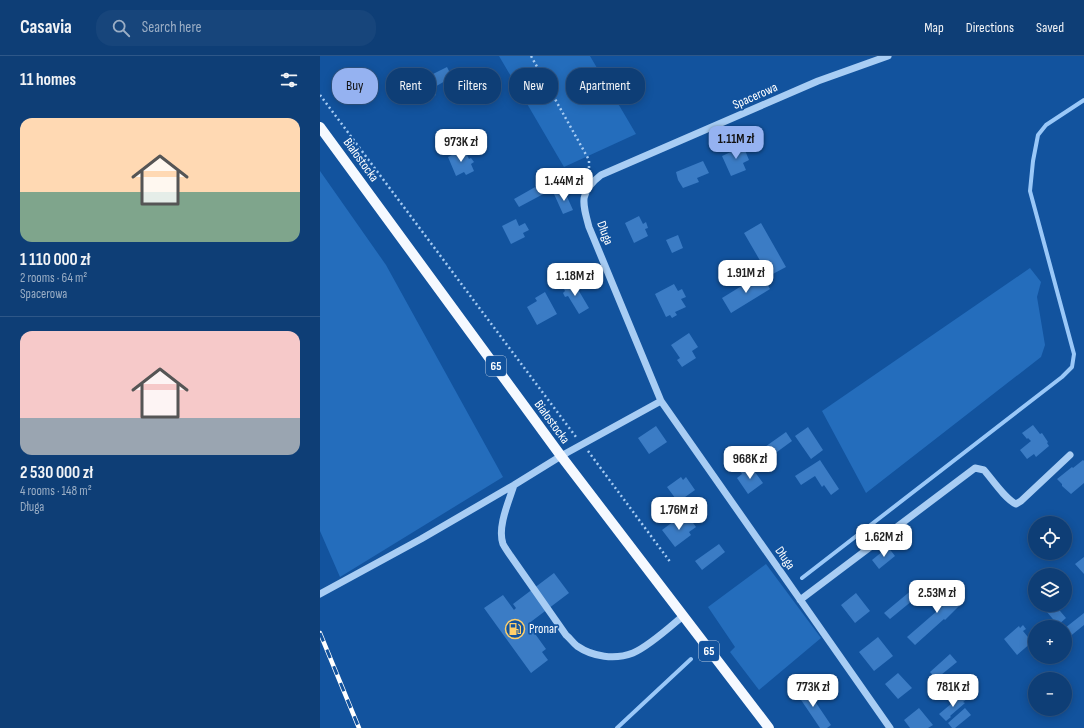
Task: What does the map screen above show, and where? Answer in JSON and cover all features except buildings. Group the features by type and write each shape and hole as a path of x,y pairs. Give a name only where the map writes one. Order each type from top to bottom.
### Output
{"main road":[{"name":"Białostocka","path":"320,127 561,456 768,728"}],"street":[{"name":"Spacerowa","path":"590,184 601,175 818,81 888,56"},
{"name":"Długa","path":"590,184 585,194 583,207 589,227 661,401 890,728"},
{"path":"320,594 421,539 561,456 661,401"},
{"path":"800,600 975,468 984,470 1007,497 1016,504 1070,455"},
{"path":"514,485 504,513 503,543 510,556 566,635 577,646 601,656 614,656 633,652 655,639 682,616"}],"path":[{"path":"531,56 589,160 589,174"},
{"path":"320,96 671,563"},
{"path":"584,176 595,171"}],"shaded area":[{"path":"499,56 590,56 597,68 566,68 566,104 618,104 636,134 564,167 527,104 558,104 558,68 509,68 509,73"},
{"path":"320,171 386,265 503,477 340,577 320,531"},
{"path":"1030,268 1041,282 1037,297 1045,345 1041,357 866,493 822,411"},
{"path":"766,564 821,638 759,690 730,652 735,647 708,607"}],"waterway":[{"path":"802,578 1062,377 1072,367 1074,354 1030,191 1033,161 1038,135 1046,125 1084,100"},
{"path":"617,728 691,659"}],"railway":[{"path":"320,633 359,728"}],"place":[{"name":"Pronar","path":"515,629"}]}
